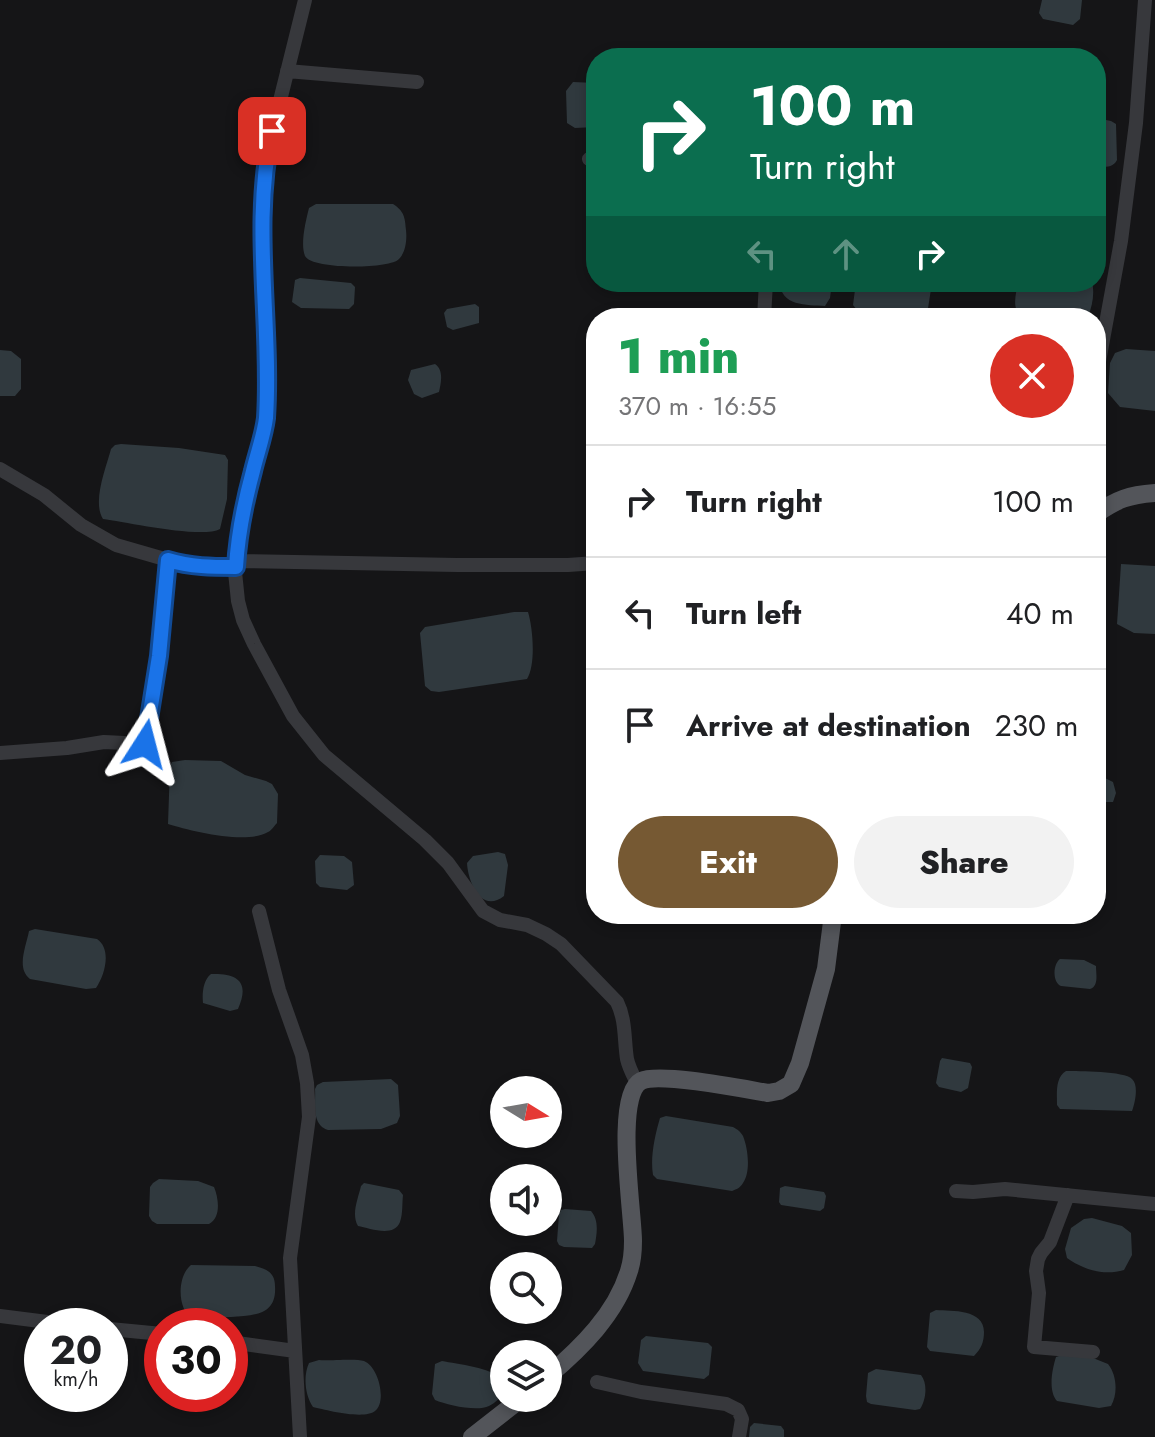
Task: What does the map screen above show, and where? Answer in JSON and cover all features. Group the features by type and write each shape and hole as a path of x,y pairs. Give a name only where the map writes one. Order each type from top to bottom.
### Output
{"main road":[{"path":"1106,507 1125,497 1155,493"},
{"path":"562,1363 598,1328 628,1274 633,1242 628,1185 628,1126 633,1089 645,1079 697,1081 768,1093 791,1084 800,1063 826,969 832,924"},
{"path":"472,1437 504,1412"}],"street":[{"path":"305,0 265,161 262,211 267,355 265,422 239,526 236,564 238,601 243,620 293,716 324,755 441,855 483,911 500,920 527,925 554,939 609,994 620,1010 627,1058 637,1083"},
{"path":"1106,315 1121,241 1136,123 1145,0"},
{"path":"287,71 417,82"},
{"path":"0,469 44,495 81,525 116,545 185,565 586,564"},
{"path":"0,753 104,742 145,744 159,656 168,560"},
{"path":"259,911 279,990 302,1055 307,1083 309,1117 290,1258 300,1437"},
{"path":"956,1191 1005,1189 1155,1204"},
{"path":"1068,1195 1050,1242 1038,1259 1039,1293 1034,1347 1093,1352"},
{"path":"0,1316 24,1319"},
{"path":"248,1344 295,1351"},
{"path":"597,1382 641,1392 726,1404 738,1410 742,1419 739,1437"}],"shaded area":[{"path":"1042,0 1082,0 1080,19 1073,25 1043,19 1039,13"},
{"path":"573,82 586,83 586,127 575,128 567,123 566,91"},
{"path":"1106,120 1116,124 1117,160 1108,166"},
{"path":"316,204 393,204 402,212 405,221 405,249 399,259 382,265 336,266 311,261 305,256 303,239 309,208"},
{"path":"295,280 351,283 355,287 354,304 349,309 301,308 292,302"},
{"path":"782,292 831,292 825,306 796,303"},
{"path":"855,292 931,292 928,308 855,308"},
{"path":"1016,292 1093,292 1093,296 1091,308 1016,308"},
{"path":"475,304 479,307 479,323 453,330 447,327 444,313 447,309"},
{"path":"1126,349 1155,351 1155,411 1120,407 1108,393 1110,363 1115,353"},
{"path":"0,350 11,351 21,359 21,389 15,396 0,396"},
{"path":"435,364 441,373 439,392 422,398 414,394 408,380 411,370"},
{"path":"121,444 225,455 228,460 227,499 220,529 211,532 181,531 103,519 99,504 101,485 111,449"},
{"path":"1121,564 1155,566 1155,634 1134,633 1117,624"},
{"path":"528,612 530,619 533,656 527,679 439,692 425,686 420,633 425,627"},
{"path":"221,761 245,775 272,784 278,794 277,823 268,832 247,837 219,836 168,824 170,766 172,762"},
{"path":"1106,778 1113,782 1116,793 1113,802 1106,802"},
{"path":"498,852 505,854 508,865 504,896 489,901 473,887 467,863 473,856"},
{"path":"320,855 344,856 352,862 354,885 347,890 320,887 316,883 315,861"},
{"path":"35,929 97,939 102,943 106,962 96,988 30,979 24,969 23,957 29,931"},
{"path":"1060,959 1084,960 1096,966 1095,985 1090,989 1058,984 1054,973"},
{"path":"211,974 228,975 239,981 243,992 238,1009 230,1011 203,1003 205,983"},
{"path":"942,1058 970,1063 968,1088 961,1092 939,1087 936,1083"},
{"path":"1066,1071 1128,1076 1135,1085 1132,1111 1060,1109 1057,1105 1057,1086"},
{"path":"391,1079 398,1085 400,1116 397,1123 381,1129 328,1130 319,1123 315,1107 317,1085 323,1082"},
{"path":"666,1116 733,1127 740,1132 748,1160 746,1178 741,1186 732,1191 657,1179 652,1168 654,1146 660,1118"},
{"path":"159,1179 198,1181 214,1187 218,1208 216,1217 209,1224 157,1224 152,1221 149,1216 150,1187"},
{"path":"364,1183 399,1190 403,1195 402,1216 397,1227 381,1231 358,1226 356,1206"},
{"path":"785,1186 824,1192 824,1208 820,1211 781,1205 780,1188"},
{"path":"562,1210 591,1211 597,1231 592,1248 559,1245"},
{"path":"1092,1218 1122,1226 1131,1233 1132,1255 1124,1270 1094,1271 1067,1258 1065,1249 1071,1228 1084,1219"},
{"path":"191,1265 255,1266 272,1275 275,1296 268,1308 255,1314 248,1315 248,1308 184,1308 181,1284"},
{"path":"936,1310 958,1311 979,1319 983,1324 984,1336 974,1356 930,1351 927,1347 930,1313"},
{"path":"646,1336 708,1343 712,1347 709,1375 704,1379 643,1371 638,1363 641,1340"},
{"path":"1056,1357 1093,1358 1108,1364 1116,1385 1111,1406 1099,1408 1057,1401 1052,1392 1052,1374"},
{"path":"319,1360 364,1361 374,1370 380,1385 379,1407 370,1414 362,1415 313,1407 307,1391 306,1374 309,1363"},
{"path":"442,1361 490,1372 490,1405 462,1407 435,1400 432,1394 435,1364"},
{"path":"876,1369 921,1375 925,1392 920,1409 867,1402 868,1373"},
{"path":"754,1423 781,1426 784,1437 749,1437 750,1427"}],"route":[{"path":"145,744 159,656 168,560 202,567 236,567 239,526 265,422 267,355 262,211 265,161 272,131"}]}
